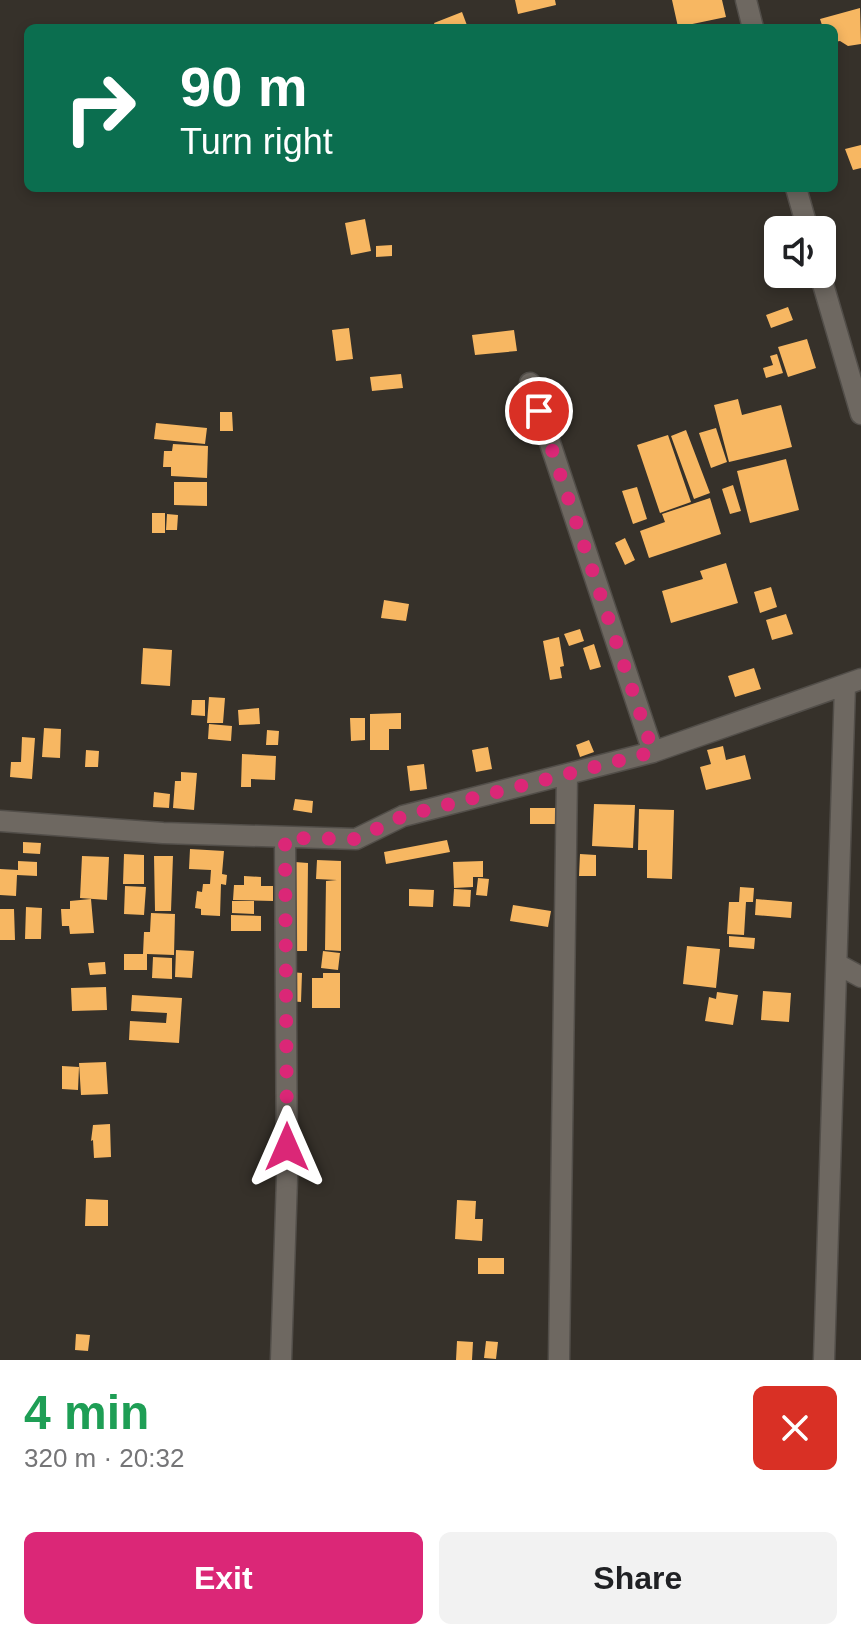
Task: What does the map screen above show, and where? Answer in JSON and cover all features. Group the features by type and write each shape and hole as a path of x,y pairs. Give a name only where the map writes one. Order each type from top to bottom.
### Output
{"street":[{"path":"746,0 752,24"},
{"path":"797,192 804,216"},
{"path":"824,288 861,414"},
{"path":"530,383 653,752"},
{"path":"0,821 163,833 356,839 403,816 653,752 853,682 837,964 824,1360"},
{"path":"559,1360 567,774"},
{"path":"281,1360 287,1178 285,838"},
{"path":"837,964 861,977"}],"building":[{"path":"515,0 555,0 556,5 518,14"},
{"path":"672,0 722,0 726,17 677,24"},
{"path":"860,8 861,44 848,46 838,41 838,24 822,24 820,19"},
{"path":"462,12 466,24 434,24"},
{"path":"861,145 861,168 853,170 845,149"},
{"path":"365,219 371,251 351,255 345,223"},
{"path":"392,245 392,256 376,257 376,246"},
{"path":"788,307 793,320 771,328 766,315"},
{"path":"349,328 353,359 336,361 332,330"},
{"path":"514,330 517,351 475,355 472,335"},
{"path":"807,339 816,368 788,377 778,347"},
{"path":"777,354 783,373 766,378 763,368 773,365 770,356"},
{"path":"401,374 403,388 372,391 370,377"},
{"path":"738,399 742,415 781,405 792,447 729,462 714,405"},
{"path":"220,412 232,412 233,431 220,431"},
{"path":"156,423 207,428 205,444 154,439"},
{"path":"716,428 727,462 711,468 699,433"},
{"path":"686,430 710,493 694,499 671,436"},
{"path":"668,435 691,502 660,513 637,445"},
{"path":"173,444 208,446 207,478 171,476 171,467 163,467 164,451 172,451"},
{"path":"786,459 799,510 750,523 737,471"},
{"path":"174,482 207,482 207,506 174,505"},
{"path":"733,485 741,511 730,514 722,489"},
{"path":"637,487 647,519 633,524 622,491"},
{"path":"710,498 721,534 649,558 640,531 665,522 662,514"},
{"path":"152,513 165,513 165,533 152,533"},
{"path":"167,514 178,515 177,530 166,530"},
{"path":"625,538 635,560 625,565 615,543"},
{"path":"726,563 738,603 671,623 662,591 703,579 700,571"},
{"path":"771,587 777,607 760,613 754,592"},
{"path":"384,600 409,604 406,621 381,618"},
{"path":"786,614 793,634 772,640 766,620"},
{"path":"580,629 584,641 569,646 564,634"},
{"path":"559,637 564,666 560,667 562,678 550,680 543,641"},
{"path":"594,644 601,667 590,670 583,648"},
{"path":"143,648 172,650 170,686 141,684"},
{"path":"754,668 761,689 735,697 728,676"},
{"path":"209,697 225,698 223,723 207,723"},
{"path":"192,700 205,700 205,716 191,715"},
{"path":"259,708 260,724 239,725 238,710"},
{"path":"401,713 401,729 389,729 389,750 370,750 370,714"},
{"path":"350,718 365,718 365,740 351,741"},
{"path":"209,724 232,726 231,741 208,739"},
{"path":"44,728 61,729 60,758 42,757"},
{"path":"267,730 279,731 278,745 266,745"},
{"path":"22,737 35,738 32,779 10,777 11,762 21,762"},
{"path":"589,740 594,752 580,757 576,745"},
{"path":"723,746 726,760 745,755 751,779 706,790 700,767 711,764 707,750"},
{"path":"488,747 492,769 476,772 472,750"},
{"path":"86,750 99,751 98,767 85,767"},
{"path":"242,754 276,756 275,780 251,779 251,787 241,787"},
{"path":"424,764 427,789 410,791 407,766"},
{"path":"181,772 197,773 194,810 173,808 175,781 181,781"},
{"path":"154,792 170,794 169,808 153,807"},
{"path":"295,799 313,801 312,813 293,810"},
{"path":"594,804 635,805 633,848 592,846"},
{"path":"530,808 562,808 562,824 530,824"},
{"path":"639,809 674,810 672,879 647,878 647,850 638,850"},
{"path":"447,840 450,852 386,864 384,852"},
{"path":"23,842 41,843 40,854 23,853"},
{"path":"190,849 224,851 222,874 227,875 226,885 221,884 220,916 201,915 201,909 195,908 197,891 202,892 203,884 210,884 211,870 189,869"},
{"path":"124,854 144,855 144,884 123,884"},
{"path":"580,854 596,855 596,876 579,876"},
{"path":"82,856 109,857 107,900 80,898"},
{"path":"154,856 173,856 171,911 155,911"},
{"path":"317,860 341,861 341,951 325,950 326,881 337,880 316,879"},
{"path":"18,861 37,862 37,876 17,875 16,896 0,895 0,869 18,870"},
{"path":"483,861 483,877 473,877 473,887 454,888 453,862"},
{"path":"295,862 308,863 307,951 293,951"},
{"path":"244,876 261,877 261,886 273,886 273,901 233,900 234,885 244,885"},
{"path":"478,878 489,879 487,896 476,895"},
{"path":"125,886 146,887 144,915 124,914"},
{"path":"740,887 754,888 753,902 746,902 744,935 727,934 729,902 739,902"},
{"path":"409,889 434,890 433,907 409,906"},
{"path":"454,889 471,890 470,907 453,906"},
{"path":"91,899 94,933 70,934 69,926 62,926 61,909 70,909 70,901"},
{"path":"756,899 792,902 791,918 755,915"},
{"path":"232,901 254,901 254,914 232,913"},
{"path":"513,905 551,911 548,927 510,921"},
{"path":"26,907 42,908 41,939 25,939"},
{"path":"0,909 14,909 15,940 0,940"},
{"path":"151,913 175,914 174,955 147,954 147,970 124,970 124,954 143,954 144,932 150,932"},
{"path":"231,915 261,916 261,931 231,931"},
{"path":"729,936 755,938 754,949 729,947"},
{"path":"687,946 720,949 716,988 683,984"},
{"path":"176,950 194,951 192,978 175,977"},
{"path":"323,951 340,953 338,970 321,968"},
{"path":"153,957 172,958 172,979 152,978"},
{"path":"105,962 106,974 90,975 88,963"},
{"path":"290,972 302,973 301,1002 289,1001"},
{"path":"323,973 340,973 340,1008 312,1008 312,978 323,978"},
{"path":"106,987 107,1010 72,1011 71,988"},
{"path":"763,991 791,993 789,1022 761,1020"},
{"path":"717,992 738,995 733,1025 705,1021 709,997 716,999"},
{"path":"132,995 182,998 179,1043 129,1040 130,1021 166,1023 167,1013 131,1011"},
{"path":"106,1062 108,1094 81,1095 79,1063"},
{"path":"62,1066 79,1067 78,1090 62,1089"},
{"path":"110,1124 111,1157 94,1158 91,1141 93,1125"},
{"path":"86,1199 108,1200 108,1226 85,1226"},
{"path":"457,1200 476,1201 475,1219 483,1219 482,1241 455,1239"},
{"path":"478,1258 504,1258 504,1274 478,1274"},
{"path":"76,1334 90,1335 88,1351 75,1350"},
{"path":"457,1341 473,1342 472,1360 456,1360"},
{"path":"486,1341 498,1342 496,1359 484,1358"}],"route":[{"path":"287,1147 285,838 356,839 403,816 653,752 539,411"}]}
